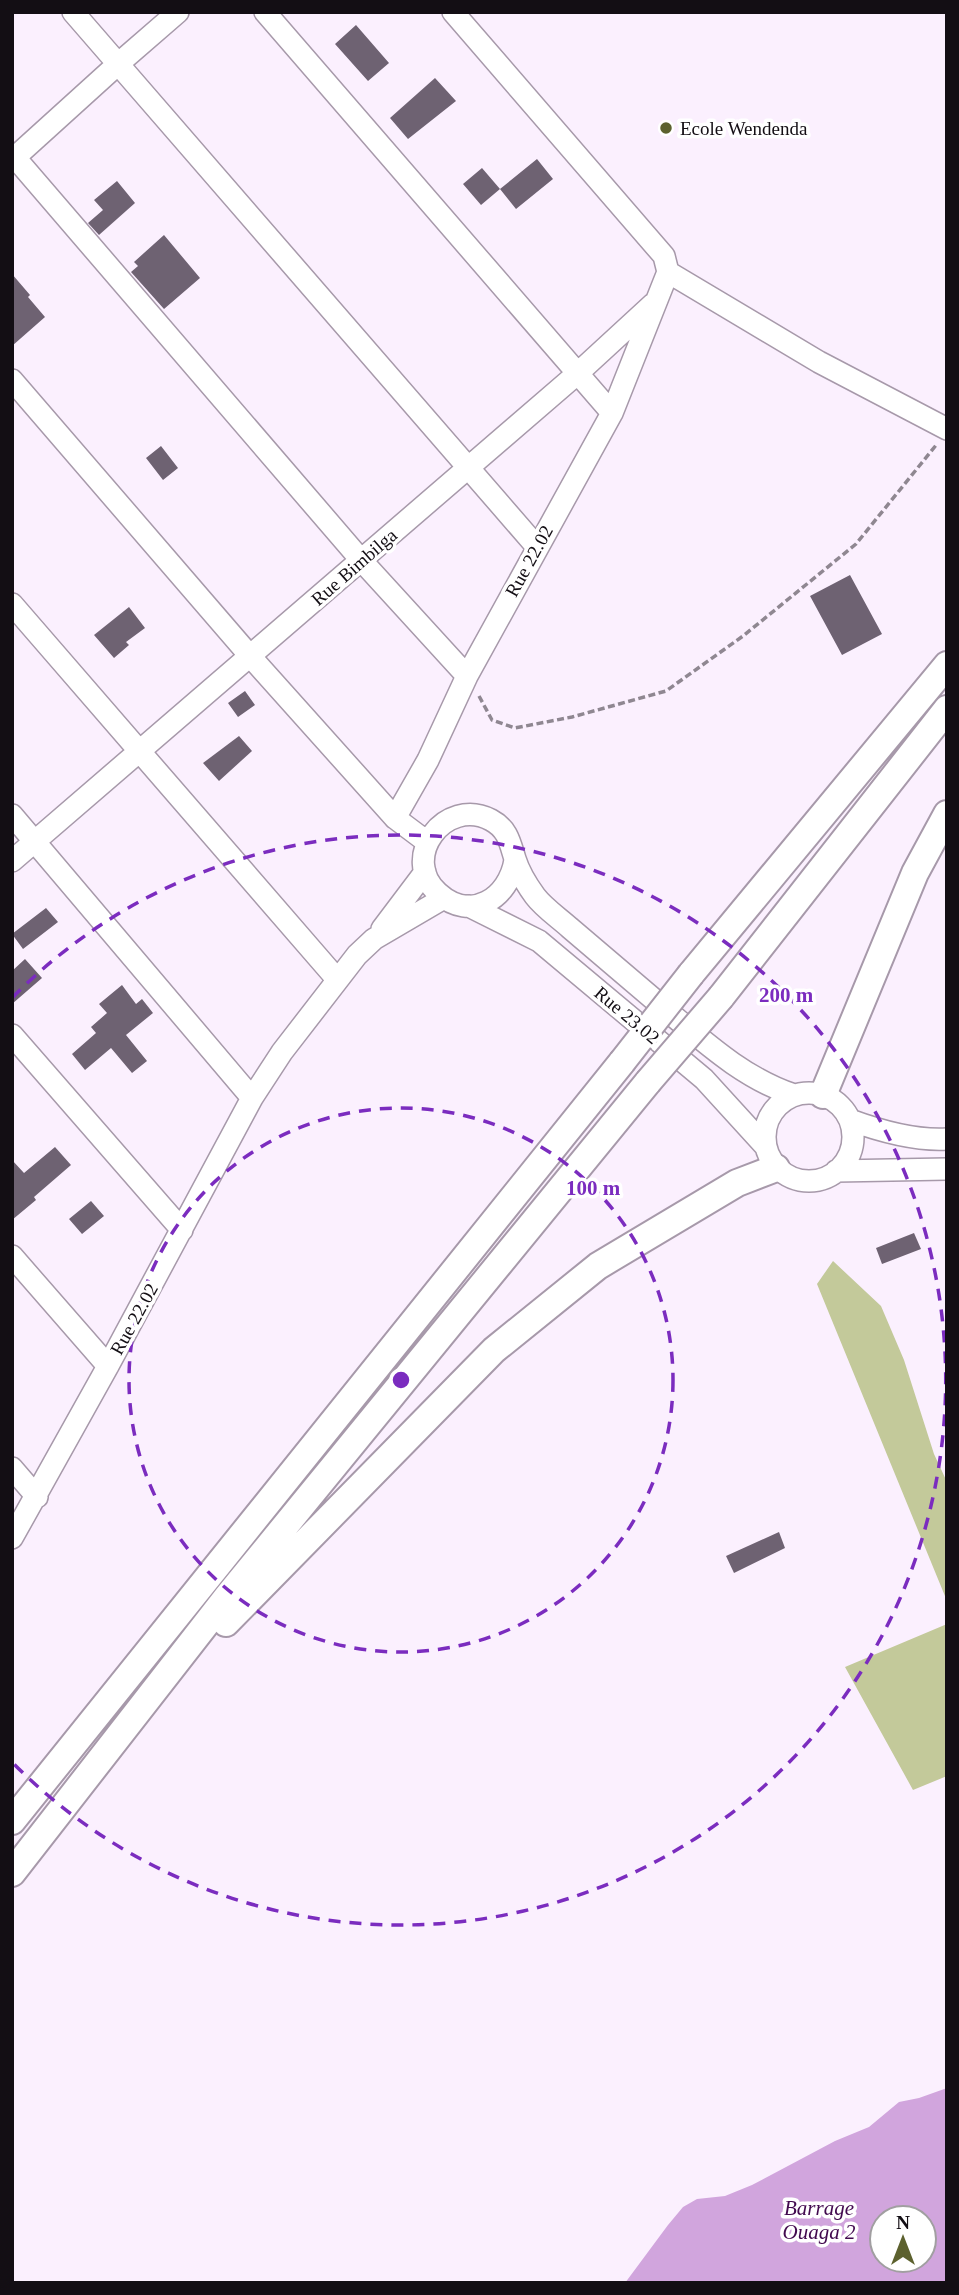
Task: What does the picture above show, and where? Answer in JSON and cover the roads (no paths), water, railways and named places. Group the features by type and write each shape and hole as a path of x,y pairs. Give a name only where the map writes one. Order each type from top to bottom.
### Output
{"main road":[{"path":"12,1821 691,974 947,665"},
{"path":"12,1873 227,1597 648,1082 721,997 947,709"},
{"path":"823,1095 915,873 947,814"},
{"path":"134,1716 494,1350 598,1266 737,1183 771,1157"}],"street":[{"path":"73,12 537,547"},
{"path":"178,12 13,157 361,560 467,676"},
{"path":"265,12 612,413"},
{"path":"453,12 666,264 819,362 942,436"},
{"name":"Rue Bimbilga","path":"12,860 578,373 657,301 666,264"},
{"name":"Rue 22.02","path":"395,818 428,760 467,676 612,413 657,301"},
{"path":"12,380 250,656 395,818 427,842 424,854 425,872 434,889 444,898 374,939"},
{"path":"12,604 336,978"},
{"path":"12,815 252,1098 336,978 374,939 425,872"},
{"name":"Rue 23.02","path":"427,842 436,829 448,819 479,815 493,821 505,831 515,860 537,898 720,1054 769,1087 794,1095 808,1092 823,1095"},
{"path":"469,906 483,904 495,898 513,875 515,860"},
{"name":"Rue 23.02","path":"444,898 469,906 539,941 704,1079 788,1176 801,1181 816,1181 836,1171 947,1169"},
{"path":"12,1035 183,1230"},
{"path":"771,1157 765,1127 781,1102 794,1095"},
{"path":"823,1095 836,1102 850,1120 853,1141 850,1156 836,1171"},
{"name":"Rue 22.02","path":"12,1538 183,1230 252,1098"},
{"path":"850,1120 876,1130 932,1140 947,1139"},
{"path":"12,1256 108,1366"},
{"path":"12,1468 37,1496"}],"water":[{"name":"Barrage Ouaga 2","path":"947,2088 947,2283 625,2283 683,2207 697,2199 725,2196 752,2185 835,2141 869,2127 899,2102"}],"place":[{"name":"Ecole Wendenda","path":"666,128"}]}
